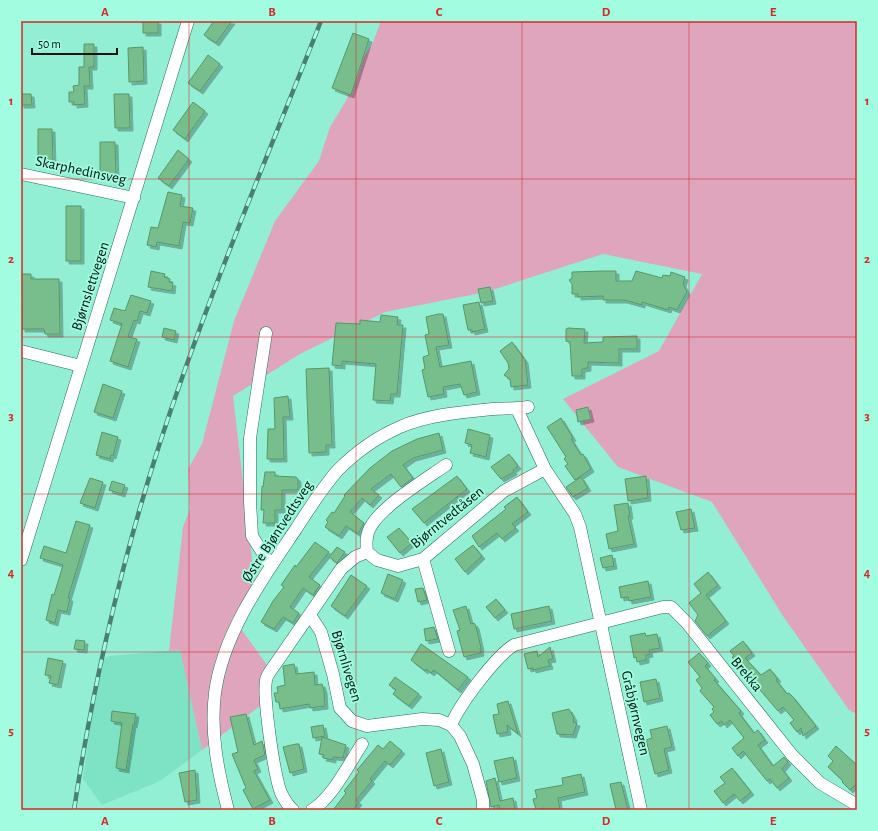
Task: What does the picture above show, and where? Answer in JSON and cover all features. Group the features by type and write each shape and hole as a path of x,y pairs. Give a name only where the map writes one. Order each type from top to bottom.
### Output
{"street":[{"name":"Bjørnslettvegen","path":"21,560 188,21"},
{"name":"Skarphedinsveg","path":"21,174 134,198"},
{"path":"266,333 250,438 250,502 252,536 271,566"},
{"path":"21,351 81,366"},
{"name":"Østre Bjøntvedtsveg","path":"228,810 214,738 215,692 228,646 246,609 271,566 323,488 338,471 367,446 400,427 418,420 493,409 522,408 545,469"},
{"path":"293,810 281,793 276,772 267,710 266,679 341,569 356,557 367,552 366,540 370,527 383,512 404,494 446,465"},
{"path":"484,810 483,800 473,764 460,736 451,725 462,704 507,649 525,641 600,624 580,527 575,514 545,469"},
{"name":"Bjørntvedtåsen","path":"367,552 377,560 398,566 424,559 504,491 545,469"},
{"path":"424,559 449,651"},
{"name":"Brekka","path":"600,624 671,607 687,623 797,760 820,783 857,805"},
{"name":"Bjørnlivegen","path":"310,615 321,632 333,674 340,708 352,721 367,726 422,719 439,720 451,725"},
{"name":"Gråbjørnvegen","path":"600,624 641,810"},
{"path":"312,810 319,806 333,788 362,744"}],"shaded area":[{"path":"381,21 857,21 857,714 849,710 783,616 712,502 618,467 563,399 659,351 702,274 603,254 486,292 385,312 300,354 233,396 255,585 234,619 272,672 264,703 202,750 180,650 169,651 183,527 190,509 188,469 202,444 234,321 275,221 319,161 330,127 347,99 351,75 372,45"},
{"path":"180,650 202,750 160,781 102,805 83,779 99,662 110,656"}],"building":[{"path":"143,21 158,21 158,33 143,33"},
{"path":"214,21 232,21 216,43 204,35"},
{"path":"353,33 369,39 351,95 332,88"},
{"path":"84,44 94,44 94,67 89,67 90,86 84,86 85,104 74,105 74,102 69,102 69,92 74,92 73,86 79,85 79,67 84,67"},
{"path":"143,47 144,81 129,82 128,48"},
{"path":"208,55 220,64 200,91 188,83"},
{"path":"21,94 31,94 32,105 21,105"},
{"path":"114,94 129,94 130,128 115,128"},
{"path":"193,102 205,111 185,139 173,130"},
{"path":"38,129 52,129 53,163 38,163"},
{"path":"100,142 115,142 116,176 100,176"},
{"path":"178,150 189,159 169,186 158,178"},
{"path":"168,192 182,195 180,206 193,208 190,223 183,222 179,246 157,242 156,247 147,245 151,227 158,228"},
{"path":"66,206 81,206 81,261 66,261"},
{"path":"151,271 165,274 164,277 170,279 169,282 173,283 172,291 148,287"},
{"path":"616,271 616,281 632,281 636,271 662,278 663,275 670,276 671,272 685,277 683,284 687,292 677,310 669,307 668,310 642,302 642,305 624,300 603,300 603,296 578,297 578,294 572,294 572,284 569,280 572,278 572,272"},
{"path":"21,274 31,274 31,279 59,279 60,334 45,334 44,329 22,329"},
{"path":"490,287 493,301 481,303 478,289"},
{"path":"131,295 151,301 147,313 140,311 137,321 134,320 128,337 137,339 128,367 110,361 122,324 110,320 114,308 125,311"},
{"path":"479,302 485,329 472,332 472,330 468,330 463,305"},
{"path":"443,314 449,345 436,347 440,367 471,361 477,392 464,395 460,384 443,387 444,394 428,397 422,370 425,369 423,357 429,355 425,335 429,334 426,317"},
{"path":"381,315 398,317 397,325 403,325 397,394 391,394 390,401 373,400 376,364 342,361 342,366 332,365 336,323 360,324 360,320 380,322"},
{"path":"164,328 176,331 174,340 162,337"},
{"path":"566,329 585,329 584,343 603,342 603,337 637,336 637,349 619,349 619,363 588,362 588,368 582,369 582,376 572,376 570,342 566,341"},
{"path":"512,342 525,360 528,385 511,387 510,379 504,375 509,369 508,363 500,351"},
{"path":"329,368 332,445 326,445 326,452 309,453 306,369"},
{"path":"103,384 122,391 113,418 94,412"},
{"path":"288,396 290,417 283,417 284,459 267,459 268,429 275,429 274,398"},
{"path":"588,407 591,419 578,422 576,410"},
{"path":"561,418 573,438 571,439 581,455 583,454 591,469 575,480 565,466 568,464 564,459 566,457 547,427"},
{"path":"468,429 490,435 486,457 470,453 472,445 465,443"},
{"path":"102,432 118,437 113,456 111,455 110,459 96,455"},
{"path":"439,433 443,450 413,458 403,465 413,478 401,487 391,474 371,489 379,495 370,505 362,498 350,512 364,523 358,534 346,526 339,536 325,527 328,522 326,520 332,512 334,513 345,496 344,495 370,468 392,451 417,439"},
{"path":"509,454 518,466 513,470 514,472 501,479 491,467"},
{"path":"265,472 275,472 275,476 296,477 298,479 298,490 282,490 282,510 275,510 275,523 263,523 264,510 261,510 262,486 263,487"},
{"path":"457,476 467,489 424,523 412,509"},
{"path":"646,476 648,498 628,501 625,479"},
{"path":"581,477 588,488 573,497 566,487"},
{"path":"90,478 103,482 95,508 80,503"},
{"path":"112,481 125,485 122,494 109,490"},
{"path":"517,497 528,512 512,524 516,528 502,539 497,533 479,547 472,536 506,509 504,507"},
{"path":"628,503 630,516 628,516 634,544 609,549 606,534 618,531 614,505"},
{"path":"691,509 695,528 681,530 676,512"},
{"path":"76,521 90,525 68,598 70,598 67,612 58,610 55,623 46,620 52,594 54,595 63,565 40,558 44,546 66,553"},
{"path":"399,528 412,543 400,553 387,537"},
{"path":"315,542 329,552 309,577 320,585 313,595 303,588 290,607 299,613 293,623 283,617 274,629 261,622 273,601 284,587 281,585 295,565 296,567"},
{"path":"473,545 482,556 465,572 455,559"},
{"path":"337,547 345,552 337,563 329,557"},
{"path":"612,555 614,566 603,568 600,558"},
{"path":"708,572 718,585 706,595 726,621 707,636 695,621 698,615 689,603 701,593 694,584"},
{"path":"388,574 403,580 395,599 381,593"},
{"path":"351,575 367,586 345,616 331,606"},
{"path":"648,581 651,597 629,601 628,597 621,598 619,587"},
{"path":"423,588 427,600 418,602 415,589"},
{"path":"496,599 505,610 495,618 486,607"},
{"path":"466,606 471,624 474,623 476,626 481,653 464,657 457,631 460,630 453,610"},
{"path":"549,606 552,621 514,629 511,614"},
{"path":"434,627 438,639 426,641 424,629"},
{"path":"645,633 646,636 657,634 660,648 649,650 650,654 646,655 646,660 637,662 636,657 634,658 630,636"},
{"path":"76,640 85,641 84,650 74,649"},
{"path":"743,641 752,653 745,658 761,675 770,669 778,679 776,680 787,694 789,693 793,697 816,726 803,736 801,728 797,732 790,723 794,720 783,707 778,711 732,657 734,656 730,651"},
{"path":"421,644 468,677 458,690 434,670 431,673 426,669 425,671 411,660"},
{"path":"550,647 553,659 548,660 550,666 533,670 533,668 528,669 524,654 537,651 538,657"},
{"path":"699,653 708,663 705,666 716,679 714,680 741,711 739,713 754,733 758,730 765,740 758,745 773,766 784,757 788,762 782,769 789,778 777,788 770,779 767,781 743,751 738,756 732,748 744,738 730,720 724,725 722,721 717,724 710,715 714,712 712,709 714,707 700,691 702,688 696,680 700,677 688,662"},
{"path":"48,658 63,661 58,685 49,683 51,676 45,675"},
{"path":"294,664 296,674 314,672 315,685 322,684 324,690 325,706 310,708 309,704 280,709 279,702 276,702 274,693 278,693 277,687 285,685 283,666"},
{"path":"395,677 419,694 409,706 393,694 396,690 389,685"},
{"path":"656,679 660,698 644,702 640,682"},
{"path":"508,701 518,734 507,725 508,732 497,734 493,715 499,714 497,704"},
{"path":"569,709 574,718 573,722 577,723 573,735 557,734 552,713"},
{"path":"112,711 136,714 126,770 116,768 122,723 111,721"},
{"path":"246,714 254,745 262,741 265,755 254,760 258,769 254,771 270,800 253,809 243,790 246,788 232,754 238,752 230,717"},
{"path":"323,725 325,736 313,738 311,727"},
{"path":"667,726 672,747 664,749 669,770 655,774 646,740 652,738 650,730"},
{"path":"322,737 346,745 343,758 333,757 333,760 323,758 324,755 319,754"},
{"path":"390,741 402,751 390,765 385,761 370,779 372,781 356,800 359,802 353,810 333,810 346,793 344,791 359,772 357,770 378,745 383,749"},
{"path":"299,744 304,769 290,773 283,747"},
{"path":"836,746 857,765 857,783 850,790 828,767 833,761 828,756"},
{"path":"441,749 449,782 434,786 426,753"},
{"path":"513,757 517,778 499,782 494,761"},
{"path":"732,768 751,792 740,801 734,794 723,803 714,791 725,783 720,777"},
{"path":"195,770 197,800 185,802 179,773"},
{"path":"581,774 585,792 558,798 560,810 545,810 544,808 536,810 533,799 537,798 535,790 563,785 562,778"},
{"path":"495,778 500,801 513,798 515,810 500,810 499,805 491,807 486,781"},
{"path":"621,782 628,810 616,810 610,784"}],"railway":[{"path":"74,810 93,701 105,646 147,484 198,333 321,21"}]}
